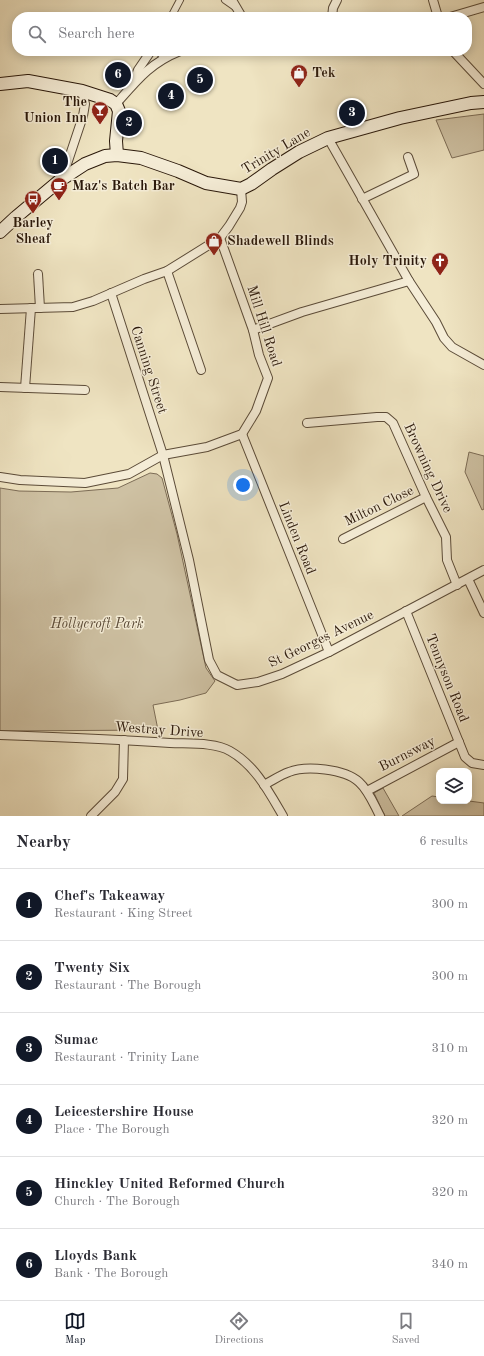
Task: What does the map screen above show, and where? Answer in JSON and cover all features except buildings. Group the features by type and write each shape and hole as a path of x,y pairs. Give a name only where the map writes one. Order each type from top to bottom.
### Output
{"main road":[{"path":"0,84 28,81 82,91 110,100 116,104 119,111 116,141 117,155"},
{"name":"Trinity Lane","path":"471,103 484,96"},
{"name":"Trinity Lane","path":"241,189 251,184 298,152 328,138 400,118 471,103 484,102"},
{"path":"0,232 62,179 85,164 105,156 117,155 141,158 172,168 206,183 241,189"}],"street":[{"path":"174,12 180,0"},
{"path":"225,0 236,8"},
{"path":"232,0 239,12"},
{"path":"328,0 333,8"},
{"path":"333,12 337,0"},
{"path":"432,0 436,12"},
{"path":"467,12 484,7"},
{"path":"134,82 138,70 148,56"},
{"path":"116,104 134,82 148,70 160,56"},
{"path":"458,56 484,84"},
{"path":"62,179 83,116 85,104 82,91"},
{"path":"328,138 408,281 434,319 444,338 452,347 484,365"},
{"path":"362,199 414,174 408,157"},
{"name":"Trinity Lane","path":"0,309 72,307 93,301 111,292 167,271 220,238 240,208 242,202 241,189"},
{"name":"Mill Hill Road","path":"220,238 253,330 258,355 268,378 256,411 242,434"},
{"path":"167,271 202,370"},
{"path":"38,274 40,308"},
{"path":"253,330 302,312 408,281"},
{"name":"Canning Street","path":"111,292 163,456"},
{"path":"26,388 31,308"},
{"path":"0,387 86,390"},
{"name":"Browning Drive","path":"307,423 377,416 386,417 393,424 446,537 447,560 457,585"},
{"path":"0,476 20,480 85,483 129,474 163,456 207,446 242,434"},
{"name":"Linden Road","path":"242,434 329,652"},
{"name":"St Georges Avenue","path":"163,456 189,560 209,660 218,675 237,685 258,682 282,674 329,652 468,580 484,570"},
{"name":"Milton Close","path":"343,539 426,497"},
{"path":"468,580 484,613"},
{"name":"Tennyson Road","path":"406,611 465,757 472,763 484,765"},
{"name":"Westray Drive","path":"0,736 124,740 222,747 242,758 250,766 264,785 283,816"},
{"path":"91,816 115,792 123,779 124,740"},
{"name":"Burnsway","path":"366,791 459,742"},
{"path":"264,785 290,771 312,769 344,773 359,782 366,791 380,816"}],"green space":[{"path":"484,114 484,150 452,158 436,120"},
{"path":"469,452 484,456 484,509 482,510 465,472"},
{"name":"Hollycroft Park","path":"150,473 157,474 162,478 177,534 206,668 215,681 206,693 153,705 158,730 0,731 0,488 19,491 71,492 118,488"},
{"path":"383,788 399,816 385,816 374,793"},
{"path":"432,796 436,797 436,804 472,804 472,801 484,803 484,816 402,816"}],"place":[{"name":"Lloyds Bank","path":"118,75"},
{"name":"Hinckley United Reformed Church","path":"200,80"},
{"name":"Tek","path":"299,88"},
{"name":"Leicestershire House","path":"171,96"},
{"name":"Sumac","path":"352,113"},
{"name":"Twenty Six","path":"129,123"},
{"name":"The Union Inn","path":"100,125"},
{"name":"Chef's Takeaway","path":"55,161"},
{"name":"Maz's Batch Bar","path":"59,201"},
{"name":"Barley Sheaf","path":"33,214"},
{"name":"Shadewell Blinds","path":"214,256"},
{"name":"Holy Trinity","path":"440,276"}]}
